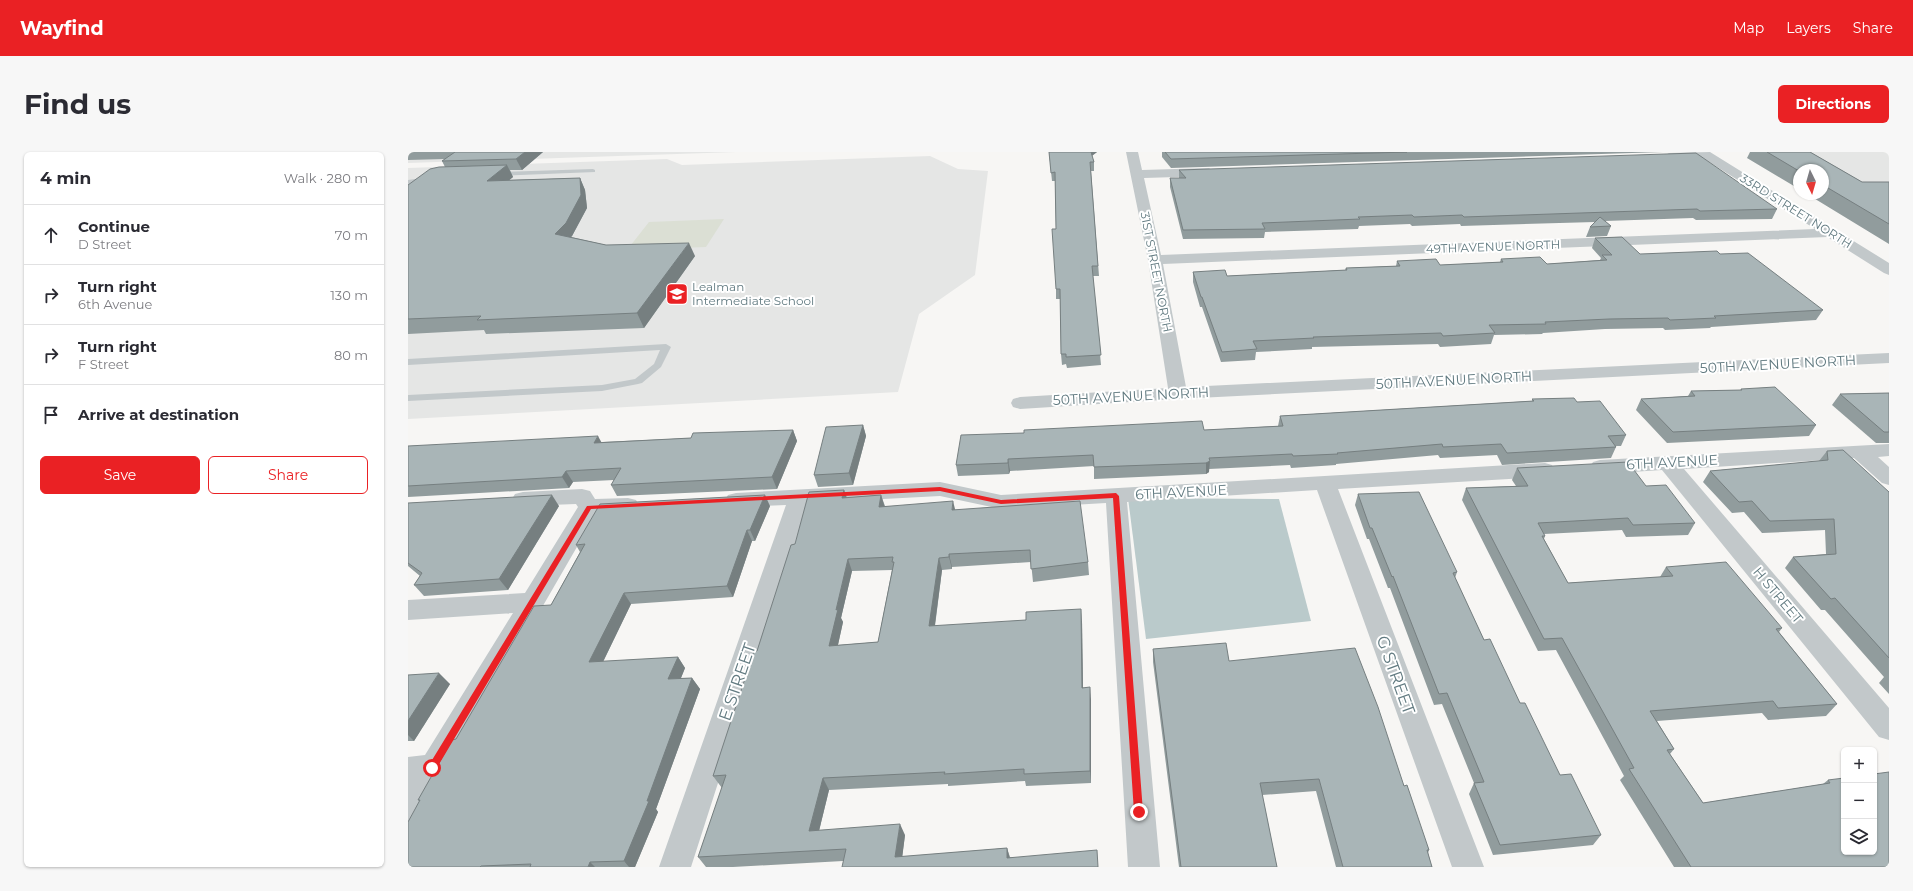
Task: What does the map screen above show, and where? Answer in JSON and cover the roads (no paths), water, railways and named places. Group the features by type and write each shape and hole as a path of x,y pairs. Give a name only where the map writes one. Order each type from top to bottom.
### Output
{"street":[{"name":"31ST STREET NORTH","path":"1132,152 1155,260 1178,393"},
{"path":"1660,157 1705,154"},
{"name":"33RD STREET NORTH","path":"1705,154 1889,270"},
{"path":"1137,174 1224,172"},
{"name":"49TH AVENUE NORTH","path":"1155,260 1830,233"},
{"name":"50TH AVENUE NORTH","path":"1020,403 1178,393 1889,358"},
{"name":"6TH AVENUE","path":"714,501 940,489 1001,502 1889,450"},
{"path":"1859,452 1889,478"},
{"name":"H STREET","path":"1667,462 1889,728"},
{"name":"G STREET","path":"1325,484 1468,867"},
{"path":"503,500 582,496 589,507"},
{"name":"E STREET","path":"675,867 800,496"},
{"path":"1116,496 1144,867"},
{"path":"589,507 644,504"},
{"path":"408,810 420,769 531,602 589,507"},
{"path":"408,610 531,602"}],"lane":[{"path":"492,174 593,171"},
{"path":"408,182 438,177"},
{"path":"408,362 666,347 658,365 638,381 609,387 408,398"}],"place":[{"name":"Lealman Intermediate School","path":"677,294"}]}
